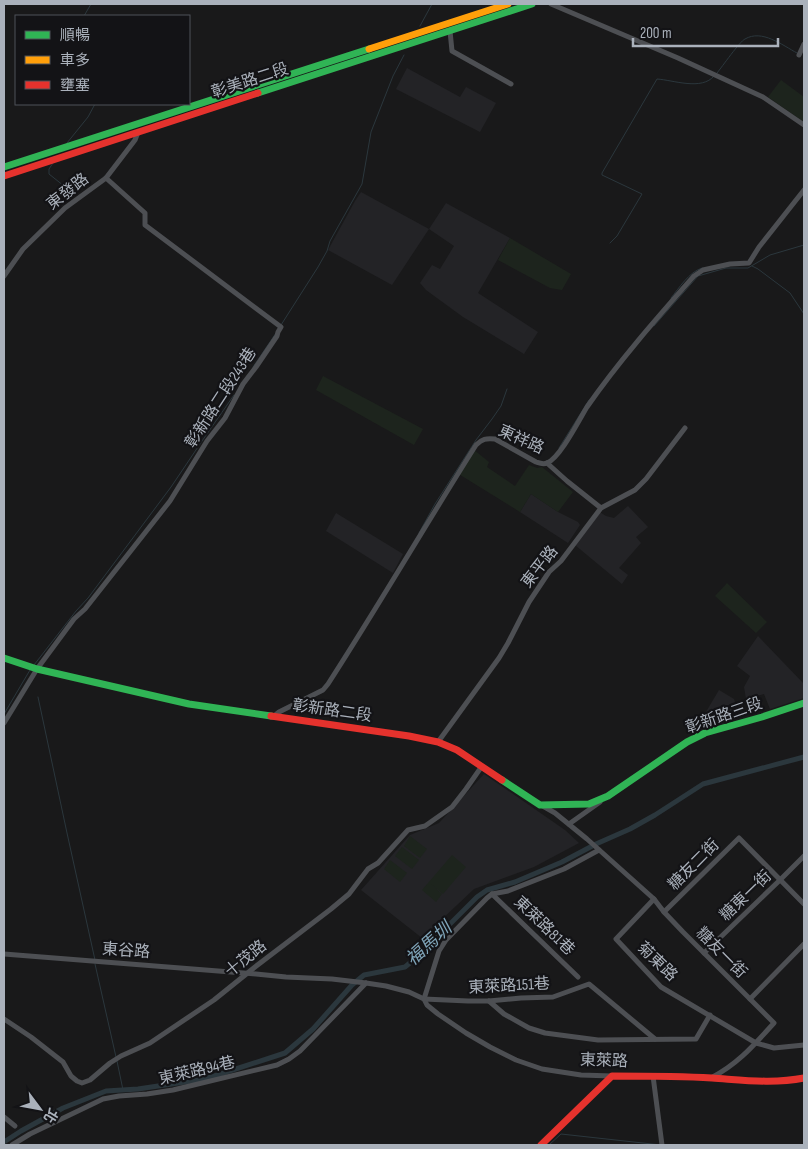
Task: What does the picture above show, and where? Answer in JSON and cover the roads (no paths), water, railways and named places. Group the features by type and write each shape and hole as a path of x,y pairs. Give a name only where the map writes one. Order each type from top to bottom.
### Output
{"street":[{"path":"418,37 508,4"},
{"path":"418,37 450,31 532,4"},
{"path":"551,4 678,58 763,97 804,125"},
{"path":"450,31 452,52 511,84"},
{"name":"彰美路二段","path":"4,168 137,128 418,37"},
{"path":"799,55 804,44"},
{"name":"彰美路二段","path":"4,176 137,128"},
{"name":"東發路","path":"4,276 23,249 70,203 106,178 135,140 137,128"},
{"name":"彰新路二段243巷","path":"34,667 74,619 85,609 170,501 207,441 225,418 243,384 278,332 279,325 145,225 145,213 106,178"},
{"name":"東祥路","path":"272,717 323,690 328,684 476,445 481,440 494,439 536,462 547,463 561,449 587,408 621,361 694,276 699,272 712,268 730,264 749,263 759,247 804,190"},
{"name":"東平路","path":"438,742 499,658 529,602 549,572 561,561 601,508 635,490 646,479 685,428"},
{"path":"547,463 601,508"},
{"name":"彰新路二段","path":"4,658 189,704 409,736 438,742 457,750 540,805"},
{"path":"4,724 34,667"},
{"name":"彰新路三段","path":"608,796 687,742 705,733 804,703"},
{"name":"十茂路","path":"4,1019 63,1062 71,1076 77,1081 82,1083 90,1080 110,1063 150,1043 214,1000 349,894 368,869 378,863 408,830 425,826 452,807 482,766"},
{"path":"540,805 589,804 608,796"},
{"path":"570,824 608,796"},
{"path":"540,805 570,824 654,899"},
{"name":"糖友二街","path":"664,912 739,838 804,904"},
{"path":"424,998 439,951 446,940 487,898 492,894 508,891 556,872 597,848"},
{"name":"糖東一街","path":"704,953 804,856"},
{"name":"東萊路81巷","path":"492,894 578,977"},
{"name":"糖友一街","path":"654,899 664,912 774,1023 756,1043"},
{"name":"菊東路","path":"654,899 616,939 661,987 756,1043 774,1048 804,1045"},
{"path":"750,999 804,944"},
{"name":"東谷路","path":"4,954 247,973"},
{"name":"東萊路","path":"247,973 332,979 386,986 409,992 424,998 427,1005 438,1014 490,1047 516,1060 542,1069 581,1075 767,1081 804,1078"},
{"name":"東萊路94巷","path":"12,1145 30,1134 103,1099 173,1090 277,1065 300,1051 366,983"},
{"name":"東萊路151巷","path":"424,998 489,1001 553,997 589,984 655,1039"},
{"path":"489,1001 504,1014 529,1028 545,1033 598,1040 696,1039 710,1016"},
{"path":"711,1078 727,1070 756,1043"},
{"path":"541,1145 612,1076"},
{"path":"653,1076 662,1145"},
{"path":"4,1117 15,1126"}],"waterway":[{"path":"85,15 91,4"},
{"path":"420,26 432,4"},
{"path":"717,73 739,44 751,36 772,39 797,53"},
{"path":"281,325 318,267 330,241 362,184 371,132 393,76 404,55"},
{"path":"610,243 617,236 642,194 602,175 602,173 657,79 695,84 702,83 714,76"},
{"path":"67,143 88,117 94,105"},
{"path":"53,163 49,169 49,174 74,194"},
{"path":"654,326 698,276 726,268 748,268 770,255 804,245"},
{"path":"752,266 790,293 804,314"},
{"path":"671,298 689,277 702,268"},
{"path":"253,367 276,333"},
{"path":"419,533 435,504 476,440 501,406 507,389"},
{"path":"34,665 88,598 171,487 234,395"},
{"path":"559,448 589,400"},
{"path":"4,714 30,670"},
{"path":"38,697 95,960"},
{"name":"福馬圳","path":"4,1142 63,1108 106,1091 138,1089 205,1079 285,1053 313,1029 352,985 364,975 405,967 477,897 487,890 515,882 562,862 630,829 703,784 804,757"},
{"path":"95,964 116,1057"},
{"path":"117,1061 123,1090"},
{"path":"549,1145 561,1134 661,1145"}]}
